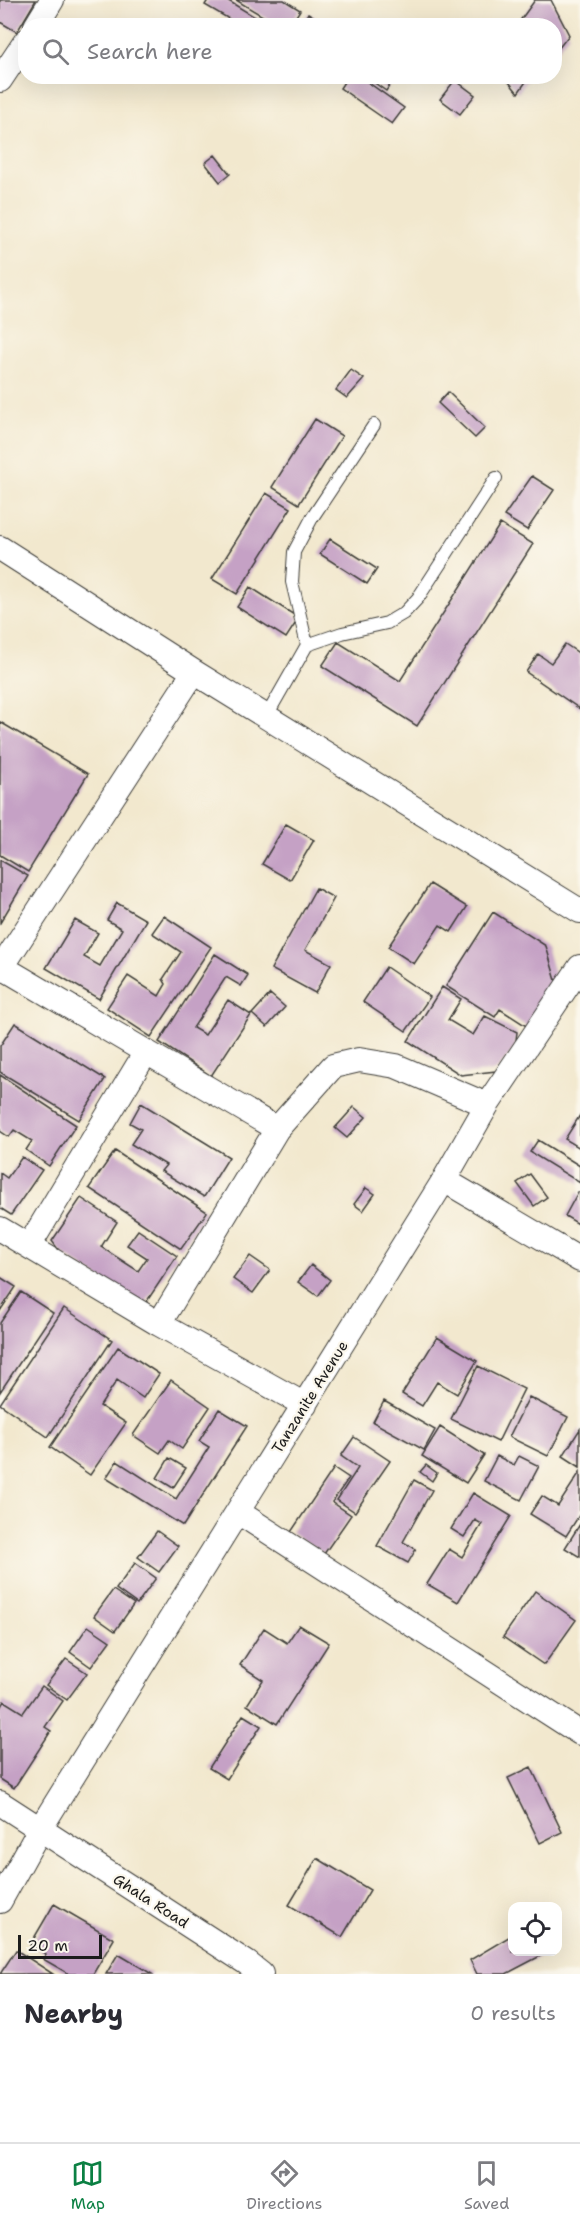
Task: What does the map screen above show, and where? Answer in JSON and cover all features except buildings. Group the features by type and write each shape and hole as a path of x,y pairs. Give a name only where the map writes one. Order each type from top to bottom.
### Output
{"street":[{"path":"41,18 52,0"},
{"path":"0,80 18,53"},
{"path":"0,548 194,672 580,911"},
{"path":"194,672 1,968 277,1129"},
{"name":"Tanzanite Avenue","path":"0,1901 40,1828 305,1405 444,1180 487,1105 580,967"},
{"path":"29,1246 146,1052"},
{"path":"159,1324 277,1129 333,1066 359,1060 396,1066 487,1105"},
{"path":"444,1180 580,1260"},
{"path":"0,1229 159,1324 305,1405"},
{"path":"238,1512 580,1733"},
{"name":"Ghala Road","path":"0,1803 261,1974"}],"lane":[{"path":"307,645 292,582 294,552 312,518 374,425"},
{"path":"266,717 307,645 342,633 387,623 404,614 418,598 496,478"}]}
